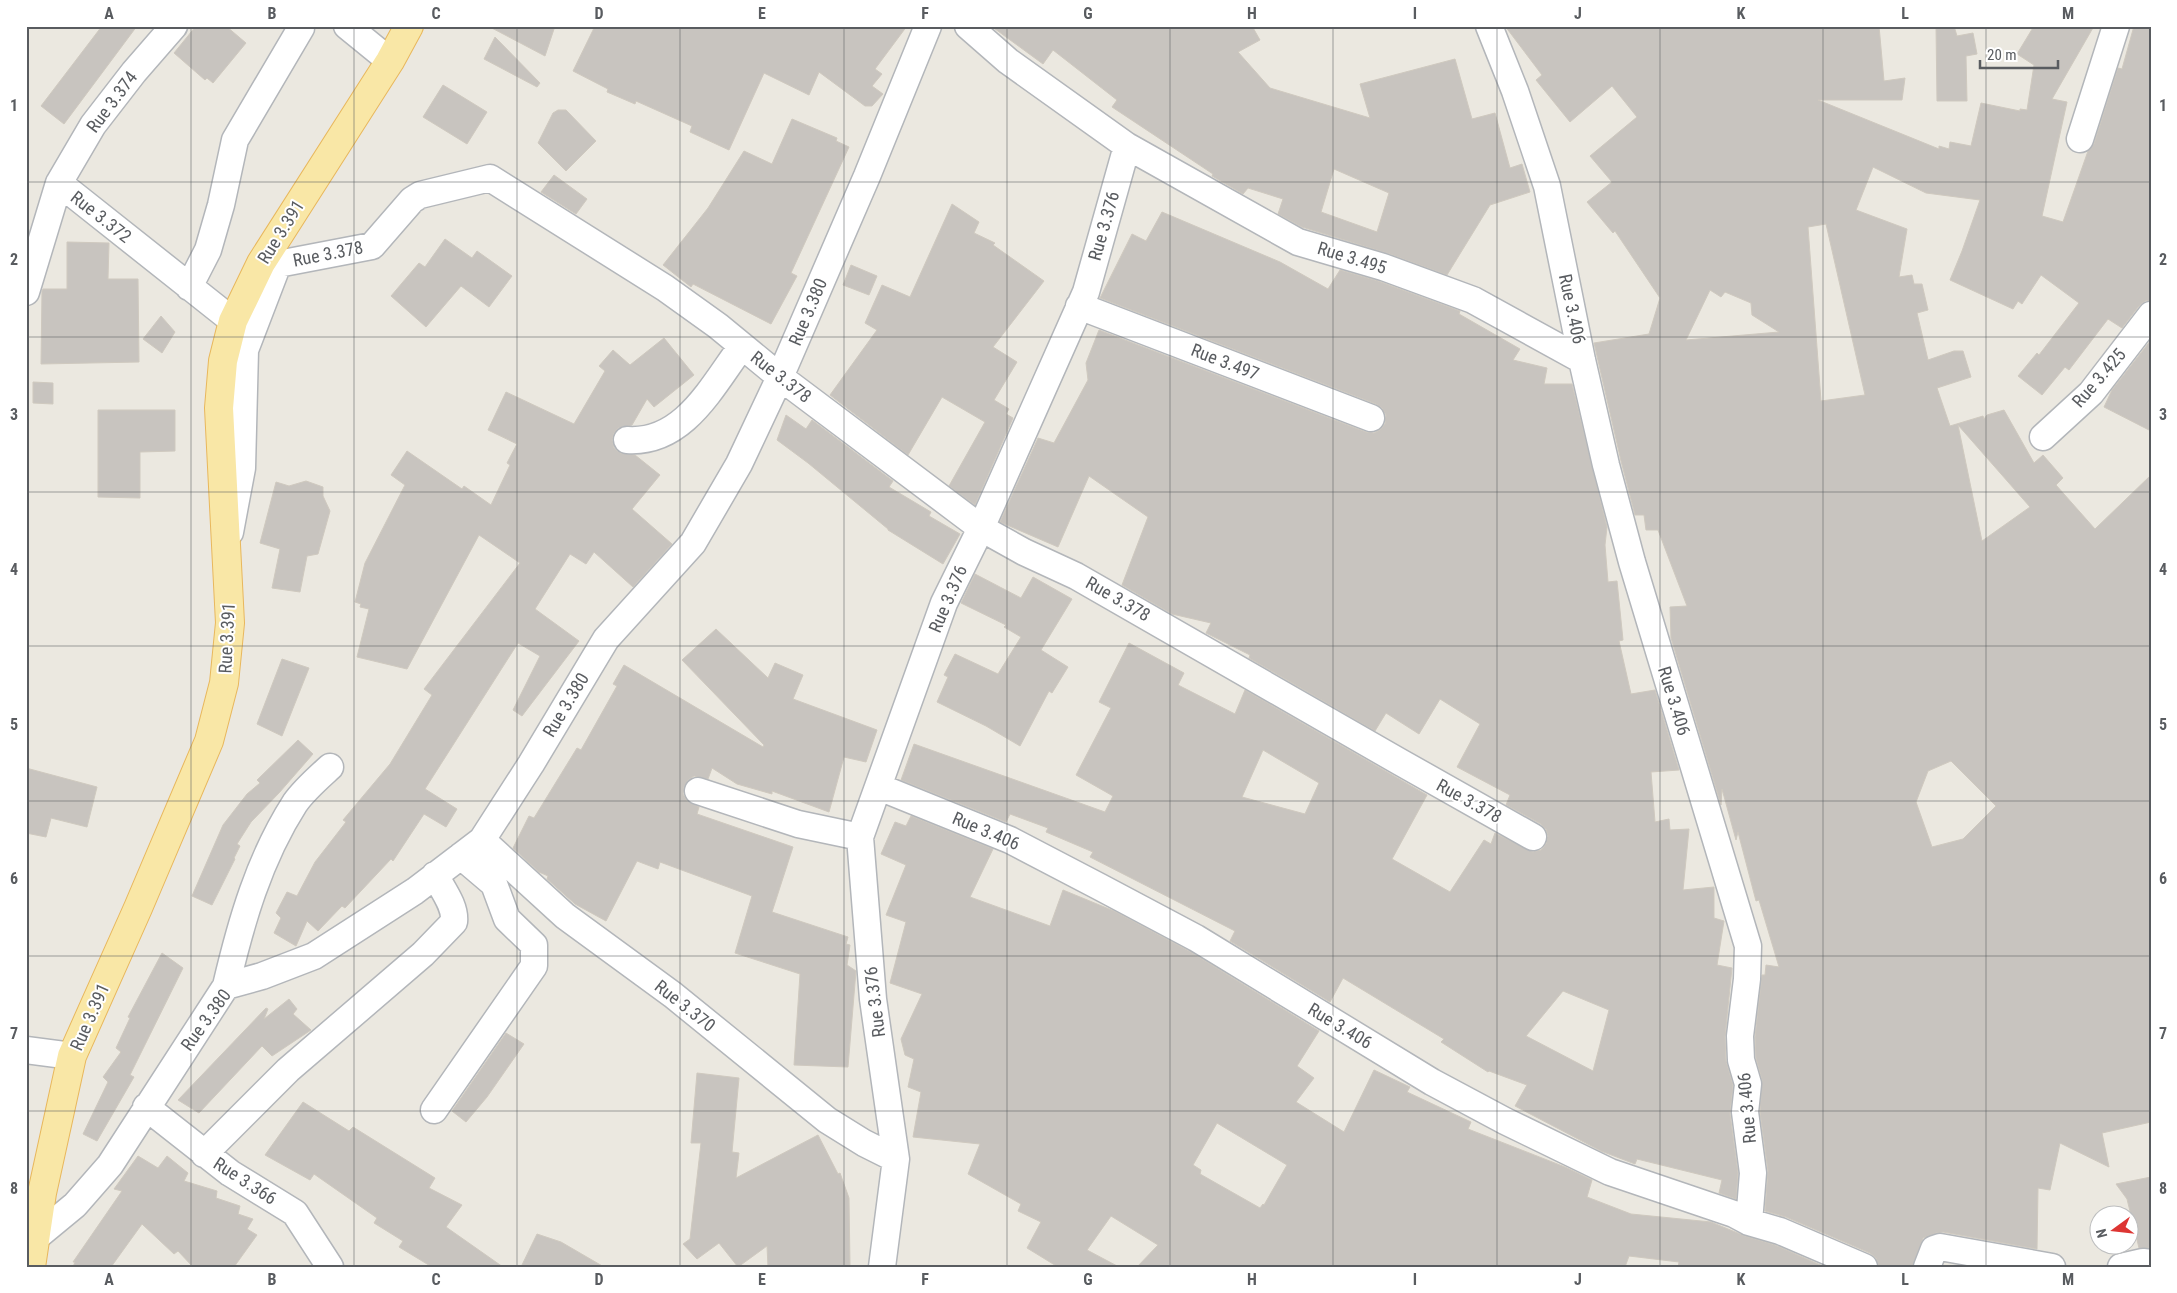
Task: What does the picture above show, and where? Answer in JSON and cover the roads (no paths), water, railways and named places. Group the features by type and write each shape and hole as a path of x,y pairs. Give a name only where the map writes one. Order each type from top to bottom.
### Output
{"main road":[{"name":"Rue 3.391","path":"32,1267 35,1238 58,1115 72,1056 209,741 224,683 230,622 219,408 222,361 233,321 261,264 390,61 410,26"}],"street":[{"name":"Rue 3.374","path":"58,183 93,125 134,72 174,26"},
{"path":"348,26 390,61"},
{"name":"Rue 3.380","path":"35,1238 75,1205 110,1165 226,986 262,976 314,956 435,875 482,840 531,764 606,639 693,542 739,464 780,377 867,176 928,26"},
{"path":"968,26 1008,61 1127,146"},
{"name":"Rue 3.406","path":"879,787 1010,840 1196,938 1432,1082 1505,1121 1610,1172 1734,1214 1750,1222 1753,1173 1745,1112 1748,1084 1741,1060 1740,1036 1747,979 1748,946 1632,562 1606,465 1582,360 1547,186 1515,90 1489,26"},
{"path":"2080,139 2116,26"},
{"path":"189,287 208,250 221,205 235,140 301,28"},
{"name":"Rue 3.376","path":"882,1267 896,1159 873,999 860,837 944,603 981,528 1086,292 1127,146"},
{"name":"Rue 3.495","path":"1127,146 1298,242 1383,267 1473,300 1582,360"},
{"name":"Rue 3.378","path":"227,550 242,468 245,350 278,264 372,246 412,200 420,195 490,178 665,288 718,326 780,377 981,528 1024,552 1076,576 1533,837"},
{"name":"Rue 3.372","path":"26,292 58,183 233,321"},
{"name":"Rue 3.497","path":"1080,306 1371,418"},
{"name":"Rue 3.425","path":"2043,437 2091,393 2151,315"},
{"path":"627,440 642,441 657,438 674,430 695,410 742,346"},
{"path":"226,986 240,924 269,850 296,802 330,767"},
{"path":"698,791 798,824 860,837"},
{"name":"Rue 3.370","path":"482,840 565,916 673,995 827,1120 864,1144 896,1159"},
{"path":"434,1110 534,966 534,945 507,918 494,884 461,856"},
{"path":"204,1154 288,1070 423,954 454,922 454,912 435,875"},
{"path":"26,1050 72,1056"},
{"name":"Rue 3.366","path":"146,1107 230,1173 294,1213 330,1267"},
{"path":"1750,1222 1780,1231 1864,1267"},
{"path":"1927,1267 1934,1249 1940,1247 2052,1267"},
{"path":"2121,1267 2151,1262"}]}
